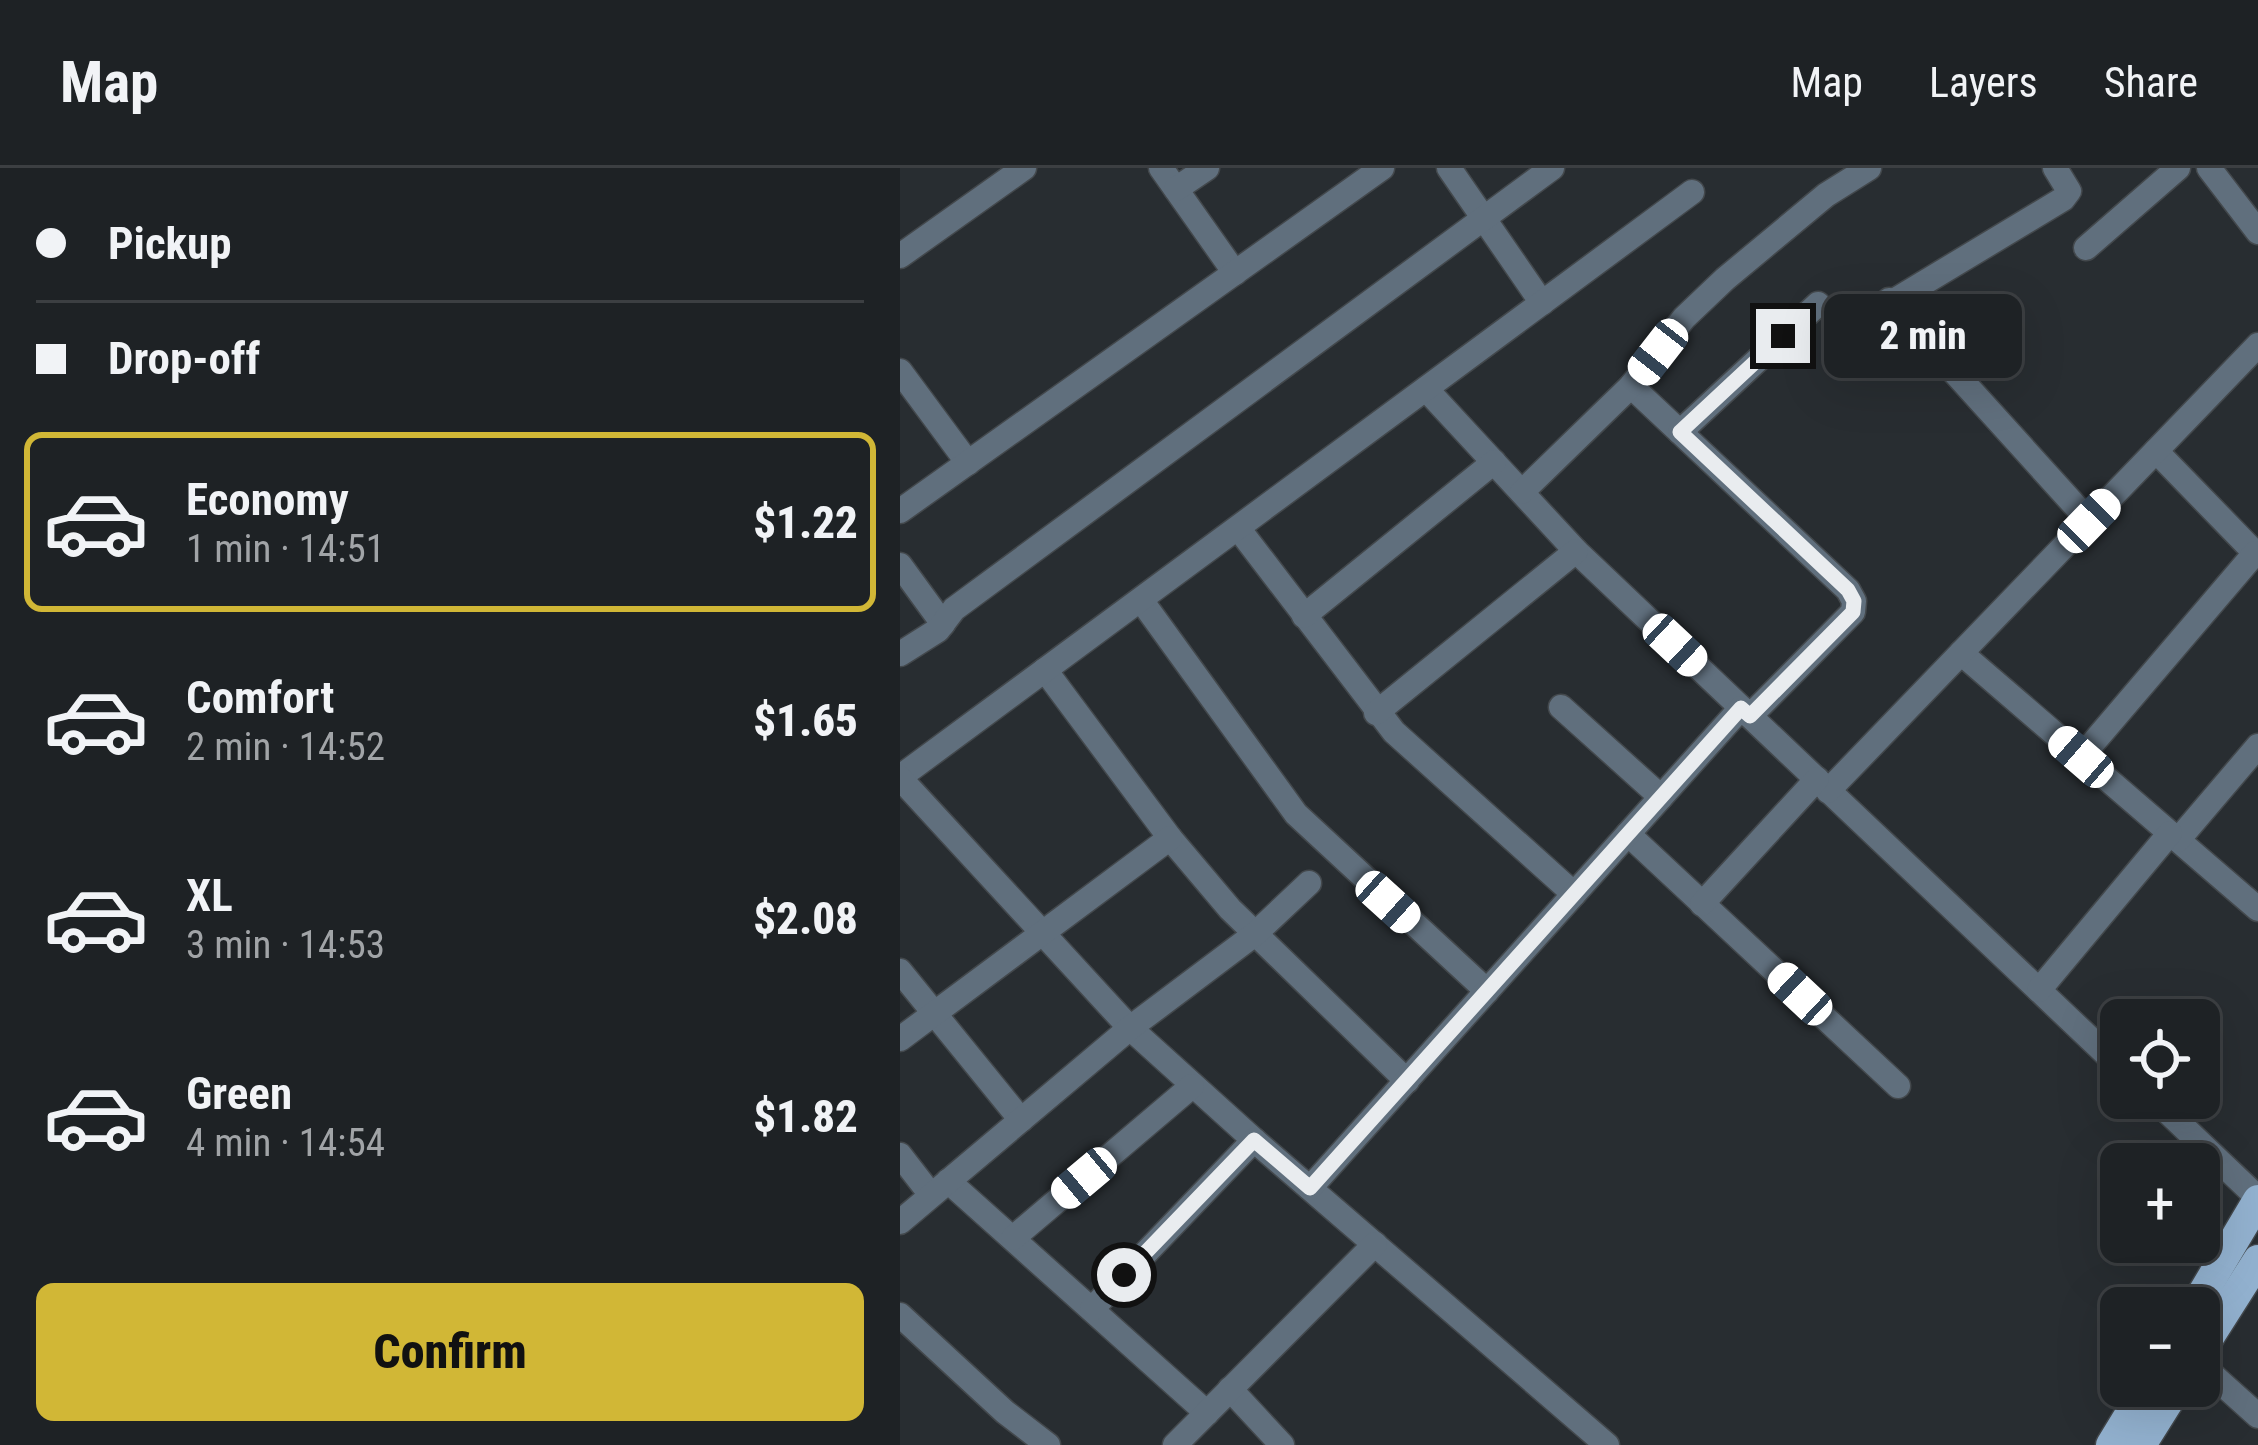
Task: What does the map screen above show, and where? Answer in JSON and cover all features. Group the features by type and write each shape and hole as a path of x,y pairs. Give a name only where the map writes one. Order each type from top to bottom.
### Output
{"main road":[{"path":"2206,1287 2258,1199"},
{"path":"2220,1320 2258,1261"},
{"path":"2110,1445 2134,1407"},
{"path":"2141,1445 2165,1407"}],"street":[{"path":"900,256 1024,168"},
{"path":"1207,168 1168,178 1235,273"},
{"path":"900,511 1382,168"},
{"path":"1449,168 1542,303"},
{"path":"900,654 943,625 954,609 1552,168"},
{"path":"1522,492 1631,386 1684,318 1725,278 1826,195 1869,168"},
{"path":"1844,331 2063,200 2069,191 2055,168"},
{"path":"2086,248 2178,168"},
{"path":"2209,168 2258,232"},
{"path":"1607,1445 1130,1028 900,778 1692,192"},
{"path":"1889,300 2089,521"},
{"path":"1680,432 1817,304"},
{"path":"1702,904 1961,653 2258,345"},
{"path":"900,370 968,463"},
{"path":"1310,1188 1661,797 1853,612 1848,590 1631,386"},
{"path":"1426,389 1576,550 2100,1048"},
{"path":"2081,757 2256,554 2156,451"},
{"path":"1304,616 1494,462"},
{"path":"1238,528 1376,712 1574,894"},
{"path":"1376,712 1576,550"},
{"path":"900,566 943,625"},
{"path":"1141,600 1296,814 1487,991"},
{"path":"1961,653 2258,909"},
{"path":"1046,670 1170,838 1255,934 1407,1081"},
{"path":"1561,707 1661,797"},
{"path":"2039,990 2258,746"},
{"path":"1628,834 1898,1086"},
{"path":"900,1039 1170,838"},
{"path":"900,1222 1130,1028 1255,934 1309,884"},
{"path":"900,971 1022,1120"},
{"path":"1013,1238 1192,1086"},
{"path":"2175,1119 2258,1199"},
{"path":"1092,1309 1254,1140"},
{"path":"900,1155 1013,1238 1207,1413"},
{"path":"1175,1445 1375,1244"},
{"path":"902,1322 1017,1436 1048,1445"},
{"path":"2220,1382 2258,1416"},
{"path":"1230,1389 1282,1445"}],"route":[{"path":"1124,1275 1254,1140 1310,1188 1741,708 1750,716 1853,612 1848,590 1680,432 1783,336"}]}
